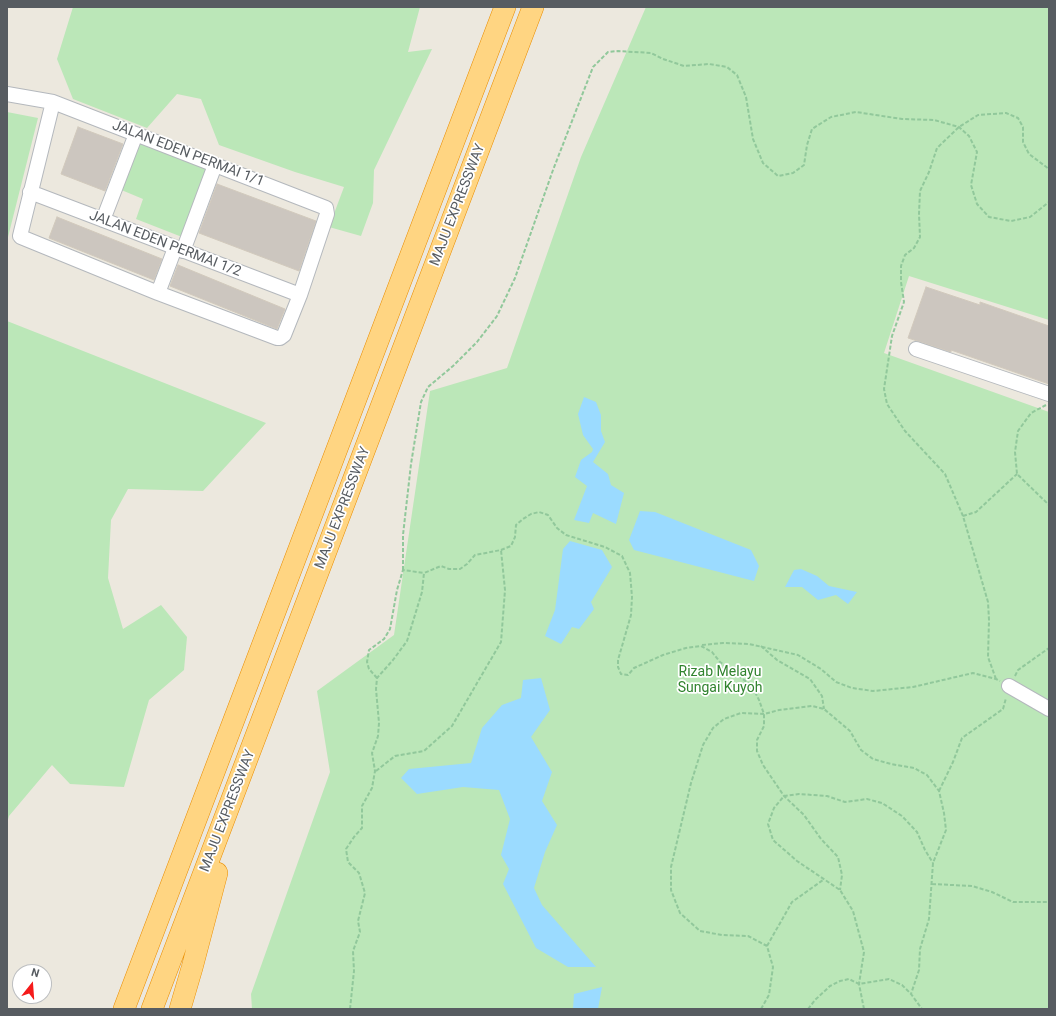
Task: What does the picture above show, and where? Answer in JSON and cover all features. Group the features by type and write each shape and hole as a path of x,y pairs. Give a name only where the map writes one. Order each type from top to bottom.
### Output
{"highway":[{"name":"MAJU EXPRESSWAY","path":"124,1009 504,7"},
{"name":"MAJU EXPRESSWAY","path":"152,1009 533,7"},
{"path":"112,1009 178,839 219,759"},
{"path":"180,1009 220,859 223,823"}],"street":[{"name":"JALAN EDEN PERMAI 1/1","path":"7,94 53,102 324,206 328,211 300,295"},
{"path":"53,102 20,236 158,293 277,338 284,335 300,295"},
{"path":"104,220 136,134"},
{"path":"158,293 216,165"},
{"name":"JALAN EDEN PERMAI 1/2","path":"30,192 300,295"},
{"path":"916,349 1049,394"},
{"path":"1009,686 1049,709"}],"path":[{"path":"377,678 369,669 367,662 369,650 384,639 390,629 394,604 403,570 403,535 411,464 421,402 428,387 453,366 477,342 497,316 515,278 553,170 594,67 608,52 618,51 651,53 684,66 709,64 727,67 737,74 744,92 753,139 763,163 778,176 793,173 804,165 807,145 812,129 831,117 856,112 902,119 934,120 959,127 969,136 977,152 971,185 977,204 989,217 1010,220 1030,217 1049,202"},
{"path":"1049,404 1031,413 1018,431 1015,452 1017,474 1049,505"},
{"path":"963,516 976,512 1017,474"},
{"path":"403,570 424,573 441,566 449,569 460,569 475,555 501,550 511,546 515,537 516,525 531,514 539,512 548,515 557,528 566,535 605,547 622,556 630,573 632,597 631,615 618,660 618,667 621,674 628,675 634,668 663,654 686,648 723,643 759,645 798,655 821,669 836,682 852,688 873,691 913,687 973,674 996,679 1009,686"},
{"path":"376,771 395,756 424,751 452,726 501,642 505,590 501,550"},
{"path":"350,1009 354,971 353,951 360,932 358,921 365,893 359,874 348,862 346,849 362,828 362,806 372,788 376,771 372,752 378,736 379,723 376,689 377,678 407,641 422,592 424,573"},
{"path":"759,645 777,660 810,679 822,696 824,709"},
{"path":"701,646 712,652 720,662 752,686 764,714 764,726 757,740 757,751 763,765 784,796 804,815 820,839 838,856 842,875 840,890"},
{"path":"939,791 962,738 1003,709 1009,686 1018,670 1049,648"},
{"path":"767,946 748,936 722,935 700,931 680,913 671,890 671,866 691,783 703,745 713,728 724,719 741,713 764,714 779,710 812,706 824,709 850,731 861,750 873,759 914,768 927,775 939,791 946,830 933,862 928,919 920,948 919,970 911,994"},
{"path":"864,1009 859,984 864,952 853,911 840,890 797,861 773,840 768,824 774,808 784,796 799,794 827,796 845,802 867,799 882,803 902,816 917,832 924,850 933,862"},
{"path":"761,1009 769,995 773,967 767,946 792,902 824,880"},
{"path":"932,884 972,886 992,892 1013,902 1049,902"},
{"path":"808,1009 830,986 849,979 859,984 889,979 902,985 922,1009"}],"green space":[{"path":"73,7 420,7 408,52 432,49 374,170 373,203 361,236 329,227 344,187 295,172 219,145 201,99 177,94 147,128 73,99 57,59"},
{"name":"Rizab Melayu Sungai Kuyoh","path":"646,7 1049,7 1049,320 909,276 884,353 1049,412 1049,1009 252,1009 251,994 330,772 317,691 394,635 430,391 507,368 581,157"},
{"path":"7,112 38,118 7,241"},
{"path":"137,142 208,170 182,237 136,219 143,199 119,189"},
{"path":"7,321 266,423 203,491 128,489 111,520 108,578 123,629 161,605 187,637 184,670 149,700 124,787 70,784 52,765 9,816 7,823"}],"water":[{"path":"584,397 596,402 601,415 601,431 605,442 593,462 608,474 611,485 624,493 616,524 593,513 589,523 574,520 587,486 575,477 581,460 592,452 593,449 583,435 578,414"},
{"path":"640,511 655,512 751,550 759,566 754,581 634,550 629,540"},
{"path":"570,541 602,550 612,567 591,602 594,609 579,629 572,627 561,644 545,636 555,610 563,549"},
{"path":"801,569 817,576 829,586 857,592 848,604 836,595 818,600 802,587 785,587 794,570"},
{"path":"541,678 550,710 531,737 552,772 542,801 557,825 545,852 534,888 542,905 596,967 568,967 536,948 503,884 509,869 501,855 510,819 499,790 463,787 417,794 401,778 409,769 471,763 482,728 502,705 521,698 523,680"},
{"path":"602,987 598,1009 573,1009 574,994"}],"building":[{"path":"78,127 123,144 105,191 61,174"},
{"path":"217,184 316,221 299,271 199,233"},
{"path":"57,217 162,259 154,280 49,238"},
{"path":"178,265 285,309 277,329 170,286"},
{"path":"926,287 980,305 980,302 1049,326 1049,384 951,350 951,352 908,338"}]}
